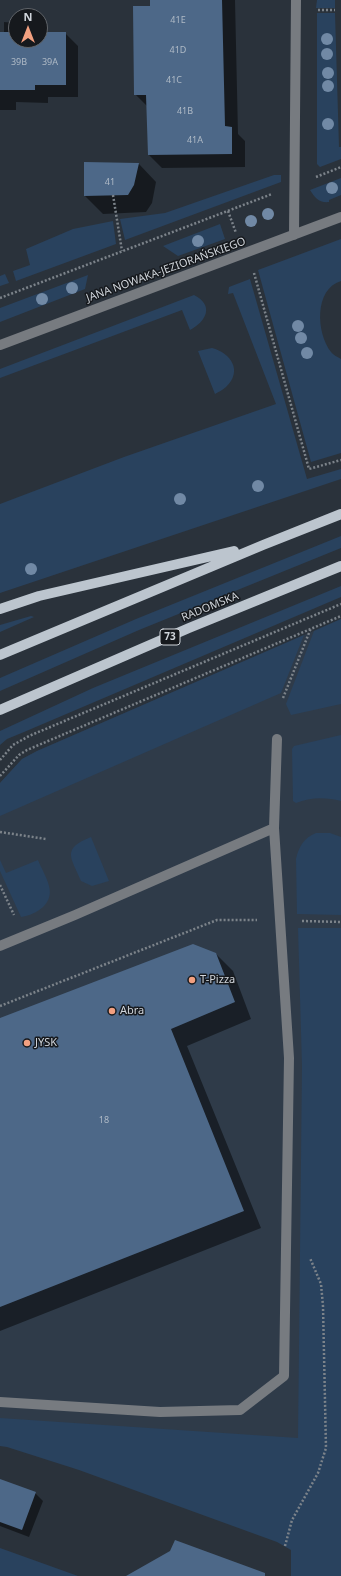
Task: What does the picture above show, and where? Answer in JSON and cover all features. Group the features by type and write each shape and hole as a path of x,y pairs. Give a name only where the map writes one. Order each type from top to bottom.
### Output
{"main road":[{"path":"0,655 341,514"},
{"path":"0,609 39,596 263,545"},
{"name":"RADOMSKA","path":"0,710 182,631 341,566"}],"street":[{"path":"294,235 296,0"},
{"name":"JANA NOWAKA-JEZIORAŃSKIEGO","path":"0,345 341,217"},
{"path":"0,1402 160,1412 240,1410 284,1376 289,1058 274,828 277,739"},
{"path":"0,946 274,828"}],"path":[{"path":"313,10 335,10"},
{"path":"313,178 341,167"},
{"path":"0,298 273,193"},
{"path":"113,195 122,251"},
{"path":"228,211 237,234"},
{"path":"253,271 309,469 341,460"},
{"path":"0,760 13,745 29,736 341,604"},
{"path":"0,776 13,760 27,750 341,616"},
{"path":"283,698 311,628"},
{"path":"0,832 46,839"},
{"path":"0,885 24,936"},
{"path":"0,1006 217,920 264,920"},
{"path":"298,921 341,922"},
{"path":"285,1546 292,1520 318,1473 326,1448 323,1306 321,1284 308,1254"}],"shaded area":[{"path":"317,0 335,0 335,8 316,8"},
{"path":"317,13 335,13 339,147 341,147 341,159 320,167 317,164"},
{"path":"274,175 281,175 281,182 125,240 120,219 165,213"},
{"path":"341,178 341,195 329,200 329,202 323,202 318,199 310,190"},
{"path":"113,221 116,244 16,281 13,271 30,265 26,249 73,229"},
{"path":"220,224 225,239 178,256 163,246"},
{"path":"341,239 341,281 332,286 326,293 320,312 320,323 326,344 334,355 341,359 341,453 311,462 258,270"},
{"path":"5,274 9,283 0,286 0,276"},
{"path":"88,275 85,289 0,322 0,308"},
{"path":"250,279 307,479 341,469 341,479 0,593 0,504 124,457 276,404 233,293 228,294 229,287"},
{"path":"194,295 204,303 206,313 201,322 190,330 182,310 0,378 0,369"},
{"path":"212,348 225,354 232,363 234,369 234,375 231,381 225,388 215,394 198,351"},
{"path":"341,536 341,548 139,630 0,691 0,678 136,619"},
{"path":"341,586 341,597 7,739 0,745 0,731 93,688"},
{"path":"31,616 34,617 0,632 0,625"},
{"path":"341,619 341,1471 0,1430 0,783 22,759 37,751"},
{"path":"341,619 341,704 291,715 286,704 314,631"},
{"path":"304,635 281,693 0,816 0,783 22,759 37,751"},
{"path":"341,735 341,801 318,798 296,803 293,801 292,749 294,746"},
{"path":"316,833 330,833 341,837 341,915 297,914 296,859 303,843 308,837"},
{"path":"91,837 109,881 92,886 81,881 71,854 75,846"},
{"path":"0,860 6,873 38,860 47,879 50,892 49,898 42,908 32,914 21,917 0,871"},
{"path":"298,928 341,928 341,1576 291,1576 291,1550 277,1542 79,1470 0,1446 0,1418 298,1438 302,1066"},
{"path":"0,1548 78,1576 0,1576"}],"building":[{"path":"150,0 222,0 225,126 232,127 232,154 148,155 146,95 134,95 133,6 150,6"},
{"path":"0,32 8,32 8,48 48,48 48,32 66,32 66,85 35,85 35,90 0,90"},
{"path":"84,162 139,163 134,185 128,195 84,196"},
{"path":"193,944 216,953 235,1002 171,1029 244,1211 0,1307 0,1018"},
{"path":"0,1479 36,1492 22,1530 0,1522"},
{"path":"175,1540 265,1573 265,1576 126,1576 170,1551"}],"place":[{"name":"T-Pizza","path":"192,980"},
{"name":"Abra","path":"112,1011"},
{"name":"JYSK","path":"27,1043"}]}
